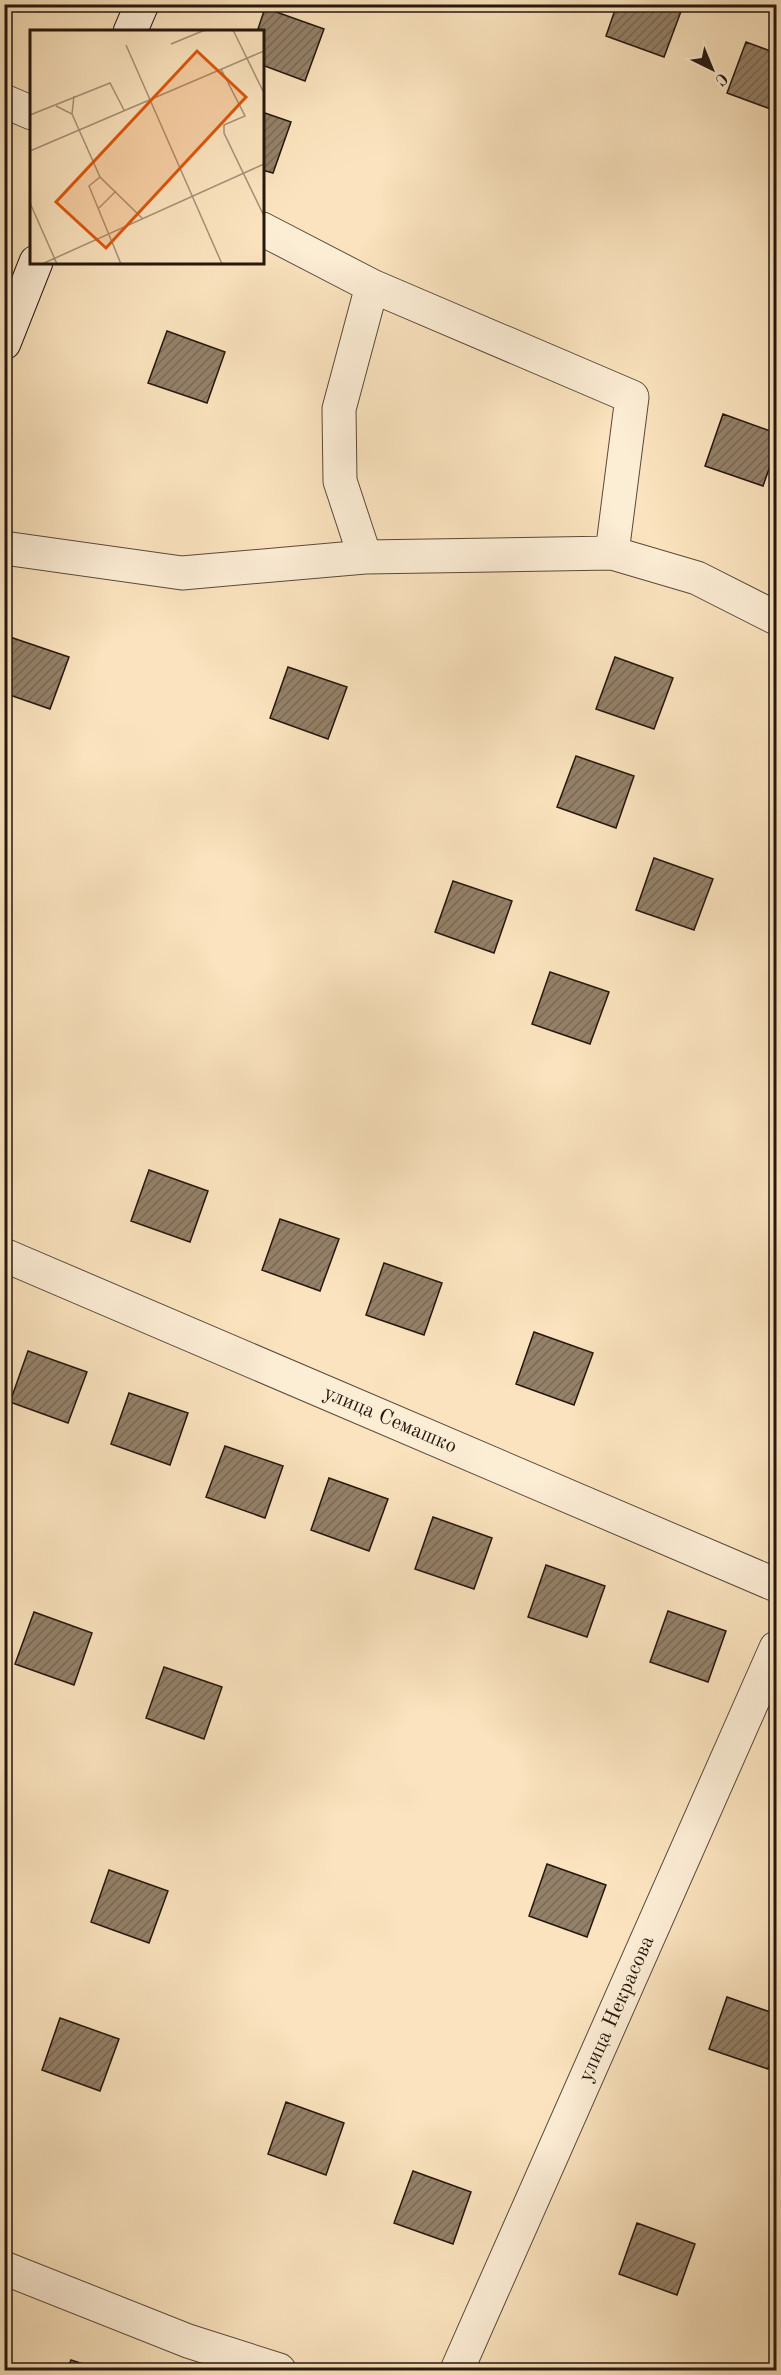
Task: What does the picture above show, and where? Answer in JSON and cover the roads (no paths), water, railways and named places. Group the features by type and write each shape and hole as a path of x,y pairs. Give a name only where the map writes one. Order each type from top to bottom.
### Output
{"street":[{"path":"131,30 142,4"},
{"path":"4,101 30,112"},
{"path":"264,230 372,286 632,398 612,554"},
{"path":"4,343 35,264"},
{"path":"365,557 340,481 339,410 372,286"},
{"path":"4,548 182,573 365,557 612,554 697,578 777,618"},
{"name":"улица Семашко","path":"4,1255 777,1585"},
{"name":"улица Некрасова","path":"457,2370 777,1648"},
{"path":"4,2268 188,2341 279,2370"}]}
